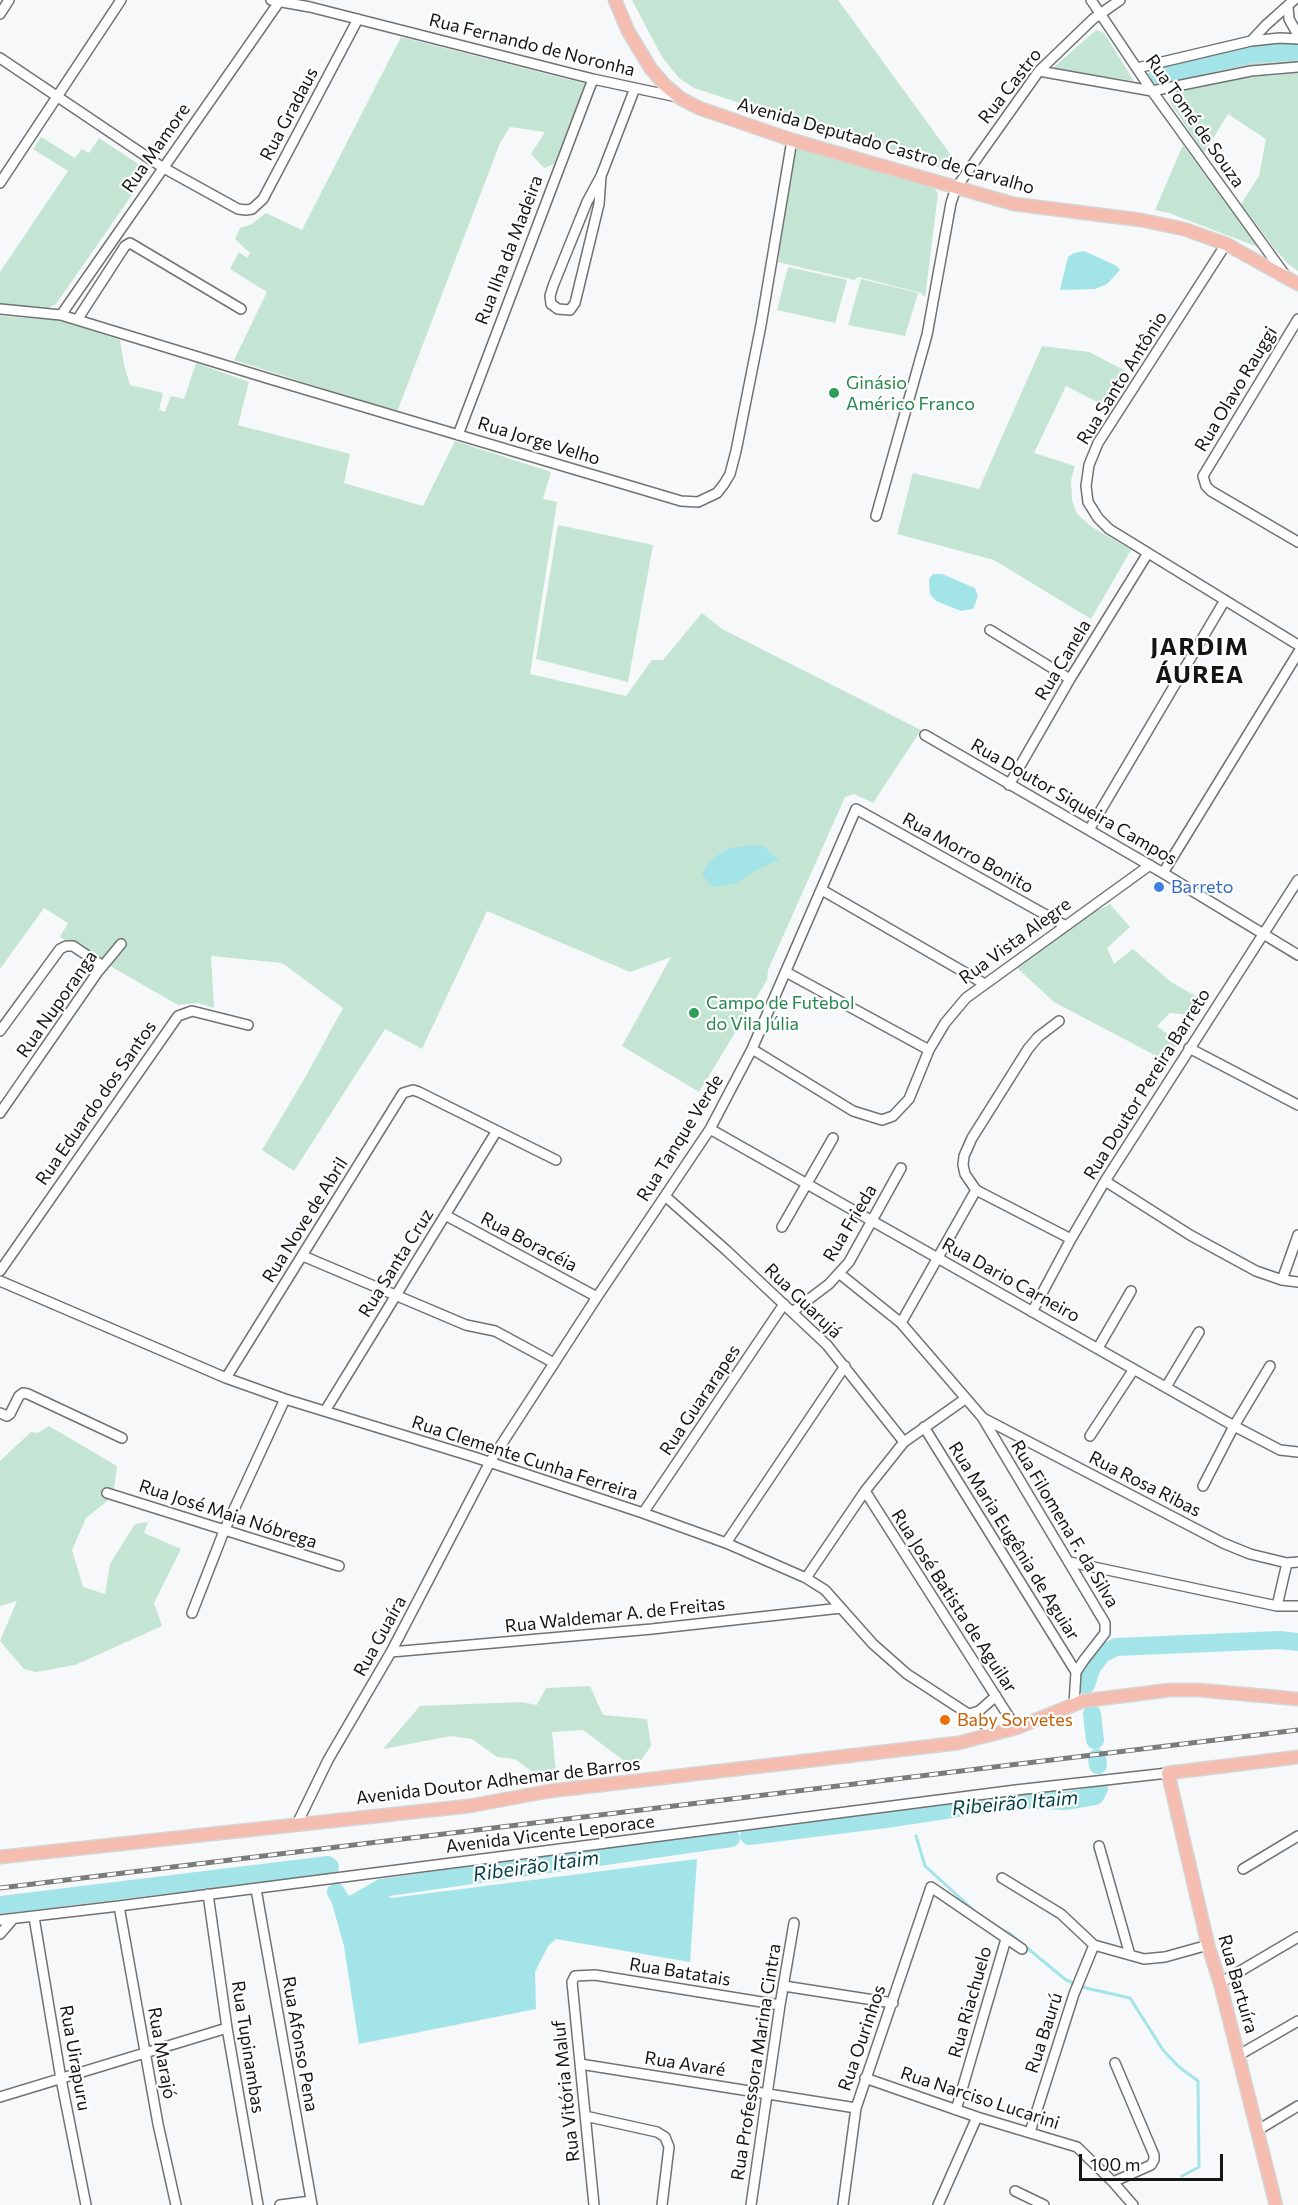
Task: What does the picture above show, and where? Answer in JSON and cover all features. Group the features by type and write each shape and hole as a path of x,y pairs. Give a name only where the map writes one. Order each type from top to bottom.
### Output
{"main road":[{"name":"Avenida Deputado Castro de Carvalho","path":"615,0 628,31 651,69 665,85 680,98 720,117 956,188 1036,208 1163,224 1226,244 1271,263 1286,277 1298,284"},
{"name":"Avenida Doutor Adhemar de Barros","path":"0,1857 469,1806 550,1791 958,1743 999,1734 1078,1702 1170,1690 1198,1690 1298,1699"},
{"path":"1168,1773 1298,1757"},
{"name":"Rua Bartuíra","path":"1168,1773 1208,1945 1239,2055 1276,2205"}],"street":[{"path":"0,14 9,0"},
{"path":"0,183 121,0"},
{"name":"Rua Tomé de Souza","path":"1091,0 1271,263"},
{"name":"Rua Castro","path":"956,188 1039,71 1100,14 1119,0"},
{"name":"Rua Fernando de Noronha","path":"275,1 311,3 358,19 593,79 680,98"},
{"name":"Rua Mamore","path":"62,315 275,1"},
{"path":"1137,68 1251,41 1298,37 1289,19 1291,3"},
{"path":"1251,41 1291,3"},
{"name":"Rua Gradaus","path":"162,167 238,209 252,209 263,199 358,19"},
{"path":"0,58 162,167"},
{"path":"1039,71 1152,91 1251,70 1298,67"},
{"name":"Rua Ilha da Madeira","path":"458,435 593,79"},
{"path":"601,176 598,204 575,303 570,310 558,309 551,303 550,296 553,286 586,202 601,176 635,88"},
{"name":"Rua Jorge Velho","path":"0,309 62,315 681,501 698,502 717,493 730,474 736,451 761,325 792,140"},
{"path":"876,516 927,335 951,203 956,188"},
{"path":"77,320 125,246 130,243 241,309"},
{"name":"Rua Santo Antônio","path":"1226,244 1098,443 1089,465 1086,486 1088,502 1098,518 1109,529 1298,645"},
{"name":"Rua Olavo Rauggi","path":"1298,318 1203,476 1206,486 1211,491 1298,542"},
{"name":"Rua Canela","path":"1010,785 1070,679 1148,553"},
{"path":"1089,830 1225,600"},
{"path":"990,630 1070,679"},
{"path":"1163,873 1298,652"},
{"name":"Rua Doutor Siqueira Campos","path":"925,735 1150,865 1298,955"},
{"name":"Rua Tanque Verde","path":"490,1462 710,1129 752,1049 856,808"},
{"name":"Rua Morro Bonito","path":"856,808 1064,926"},
{"name":"Rua Vista Alegre","path":"752,1049 853,1111 882,1120 893,1116 909,1099 930,1050 954,1009 983,983 1150,865"},
{"name":"Rua Doutor Pereira Barreto","path":"1032,1311 1105,1181 1298,879"},
{"path":"822,890 983,983"},
{"name":"Rua Nuporanga","path":"0,1113 103,966 121,944"},
{"path":"0,1031 60,949 70,945 76,947 103,966"},
{"path":"786,972 930,1050"},
{"name":"Rua Eduardo dos Santos","path":"0,1271 178,1016 192,1011 248,1025"},
{"path":"1059,1021 1038,1037 1028,1049 972,1138 964,1156 963,1165 965,1174 976,1190 1071,1239"},
{"path":"1188,1048 1298,1105"},
{"name":"Rua Nove de Abril","path":"226,1378 398,1100 408,1091 419,1092 496,1132"},
{"name":"Rua Dario Carneiro","path":"710,1129 1234,1426 1280,1450 1298,1452"},
{"path":"496,1132 556,1160"},
{"name":"Rua Santa Cruz","path":"325,1411 496,1132"},
{"path":"782,1227 833,1138"},
{"name":"Rua Frieda","path":"792,1312 840,1274 873,1221 901,1168"},
{"path":"1105,1181 1256,1271 1282,1280 1298,1282"},
{"path":"901,1323 976,1190"},
{"name":"Rua Guarujá","path":"665,1196 784,1304 845,1366 904,1442"},
{"name":"Rua Boracéia","path":"445,1215 597,1297"},
{"path":"1282,1280 1298,1234"},
{"path":"303,1256 466,1325 495,1331 554,1363"},
{"name":"Rua Filomena F. da Silva","path":"840,1274 901,1323 982,1417 1070,1563 1105,1623 1106,1629 1076,1672"},
{"name":"Rua Clemente Cunha Ferreira","path":"0,1281 226,1378 285,1399 490,1462 643,1513 726,1543 806,1578 825,1590 873,1644 899,1668 999,1734"},
{"path":"1098,1348 1131,1291"},
{"name":"Rua Guararapes","path":"643,1513 784,1304"},
{"path":"1166,1387 1199,1332"},
{"path":"726,1543 845,1366"},
{"path":"1203,1486 1234,1426 1270,1366"},
{"path":"1090,1436 1134,1369"},
{"path":"0,1413 7,1416 10,1414 19,1396 23,1393 122,1437"},
{"path":"192,1613 224,1530 285,1399"},
{"path":"806,1578 865,1491 904,1442 965,1400"},
{"name":"Rua Rosa Ribas","path":"982,1417 1223,1543 1250,1554 1287,1563 1298,1562"},
{"name":"Rua Maria Eugênia de Aguiar","path":"924,1427 1076,1672"},
{"name":"Rua Guaíra","path":"297,1824 328,1760 391,1652 490,1462"},
{"name":"Rua José Batista de Aguilar","path":"865,1491 1016,1728"},
{"name":"Rua José Maia Nóbrega","path":"107,1493 339,1566"},
{"path":"1070,1563 1277,1606 1298,1606"},
{"path":"1277,1606 1287,1563"},
{"name":"Rua Waldemar A. de Freitas","path":"391,1652 652,1629 841,1608"},
{"path":"1076,1672 1078,1702"},
{"path":"969,1714 980,1711 996,1696"},
{"name":"Avenida Vicente Leporace","path":"0,1920 1016,1790 1168,1773"},
{"path":"1243,1869 1298,1836"},
{"path":"1099,1846 1130,1955"},
{"path":"1002,1878 1061,1914 1094,1945 1144,1959 1165,1957 1208,1945"},
{"name":"Rua Ourinhos","path":"843,2205 856,2108 931,1887 1006,1938"},
{"name":"Rua Afonso Pena","path":"256,1889 311,2203"},
{"name":"Rua Tupinambas","path":"208,1894 227,2028 258,2205"},
{"name":"Rua Marajó","path":"119,1906 158,2124 176,2205"},
{"name":"Rua Uirapuru","path":"34,1917 61,2079 86,2205"},
{"path":"0,1934 13,1919"},
{"name":"Rua Professora Marina Cintra","path":"751,2205 794,1923"},
{"path":"1220,1983 1298,1937"},
{"path":"1006,1938 1022,1949"},
{"name":"Rua Riachuelo","path":"957,2110 1006,1938"},
{"name":"Rua Baurú","path":"1030,2132 1074,1994 1094,1945"},
{"name":"Rua Batatais","path":"575,1976 595,1975 780,2005"},
{"name":"Rua Vitória Maluf","path":"575,1976 572,1982 594,2205"},
{"path":"784,1986 893,2002"},
{"path":"1239,2055 1298,2021"},
{"path":"0,2097 227,2028"},
{"path":"1113,2182 1151,2165 1154,2160 1115,2063"},
{"name":"Rua Avaré","path":"580,2064 856,2108"},
{"name":"Rua Narciso Lucarini","path":"865,2078 976,2117 1077,2147 1133,2205"},
{"path":"1258,2130 1298,2106"},
{"path":"585,2116 657,2132 665,2137 669,2147 662,2205"},
{"path":"938,2205 976,2117"},
{"path":"1014,2191 1044,2205"},
{"path":"280,2205 311,2203"}],"green space":[{"path":"632,0 838,0 956,162 950,171 694,88 679,78 662,57"},
{"path":"1096,30 1104,33 1134,81 1055,69 1054,67"},
{"path":"401,37 586,84 554,164 544,168 531,154 545,132 510,127 500,143 397,412 234,360 267,292 230,269 239,252 247,258 250,253 235,239 240,228 252,224 266,213 302,230"},
{"path":"1298,42 1298,63 1237,68 1159,86 1155,85 1148,74 1154,67 1248,46"},
{"path":"1298,73 1298,271 1288,264 1275,249 1241,204 1259,176 1266,139 1228,114 1204,153 1171,104 1170,98 1178,92 1244,78"},
{"path":"41,137 75,158 82,149 89,153 99,138 140,165 145,176 56,304 45,310 0,305 0,272 68,171 33,149"},
{"path":"1183,145 1258,247 1169,213 1155,210"},
{"path":"801,147 935,189 938,194 925,297 921,293 859,277 854,280 778,262 792,152"},
{"path":"788,267 847,280 835,323 777,310"},
{"path":"861,279 918,293 905,336 848,325"},
{"path":"0,316 58,320 120,340 130,385 163,393 159,410 165,412 171,396 184,399 196,363 249,382 238,425 350,454 344,483 423,506 455,441 551,472 543,499 557,502 530,674 626,696 652,660 663,660 702,613 722,629 921,730 873,803 854,794 845,797 768,970 767,980 699,1092 622,1046 671,957 630,972 487,911 422,1049 385,1029 294,1171 262,1150 343,1008 282,963 211,956 214,1008 198,1003 178,1005 60,937 68,923 44,908 0,969"},
{"path":"1042,346 1089,352 1126,371 1105,406 1066,386 1034,453 1075,466 1071,480 1072,500 1077,514 1092,527 1131,550 1091,619 994,560 897,534 913,473 979,489"},
{"path":"558,525 653,545 628,682 536,659"},
{"path":"1110,904 1130,927 1107,948 1114,964 1133,949 1171,982 1203,1000 1191,1015 1170,1013 1157,1026 1179,1043 1162,1059 1054,1002 1014,965 1062,929"},
{"path":"49,1426 117,1466 111,1498 86,1518 72,1550 83,1587 105,1594 110,1564 135,1524 148,1522 144,1533 181,1549 154,1603 162,1626 75,1665 36,1672 24,1669 0,1641 17,1601 0,1606 0,1461 31,1432 38,1433"},
{"path":"590,1686 603,1715 647,1719 651,1746 635,1769 583,1730 552,1732 556,1772 541,1778 515,1759 497,1757 472,1739 451,1736 383,1749 420,1706 521,1702 537,1705 546,1688"}],"water":[{"path":"1084,251 1115,265 1120,270 1107,284 1095,289 1060,290 1068,257"},
{"path":"933,574 942,574 975,588 978,596 973,609 961,611 936,601 930,594 929,579"},
{"path":"763,846 779,860 754,871 737,883 717,887 710,885 702,874 713,858 730,848"},
{"path":"697,1859 690,1962 556,1939 548,1946 535,1972 536,2009 359,2044 344,1946 331,1900 375,1889 391,1898"}],"waterway":[{"path":"1159,75 1251,54 1298,51"},
{"name":"Ribeirão Itaim","path":"1086,1685 1092,1667 1102,1654 1116,1647 1279,1640 1298,1642"},
{"name":"Ribeirão Itaim","path":"1092,1714 1095,1740"},
{"name":"Ribeirão Itaim","path":"1097,1758 1098,1765"},
{"name":"Ribeirão Itaim","path":"749,1836 886,1819 1017,1799 1065,1801 1095,1796 1099,1789"},
{"path":"916,1836 925,1866 980,1916"},
{"name":"Ribeirão Itaim","path":"357,1902 381,1888 731,1838"},
{"name":"Ribeirão Itaim","path":"0,1905 328,1865 330,1867"},
{"name":"Ribeirão Itaim","path":"336,1892 351,1918"},
{"path":"1000,1929 1009,1933 1066,1980 1086,1988 1130,1998 1163,2050 1179,2067 1198,2081 1199,2167 1182,2176"}],"railway":[{"path":"0,1888 1298,1730"}],"place":[{"name":"Ginásio Américo Franco","path":"834,393"},
{"name":"Barreto","path":"1159,887"},
{"name":"Campo de Futebol do Vila Júlia","path":"694,1013"},
{"name":"Baby Sorvetes","path":"945,1720"}],"district":[{"name":"JARDIM ÁUREA","path":"1200,661"}]}
